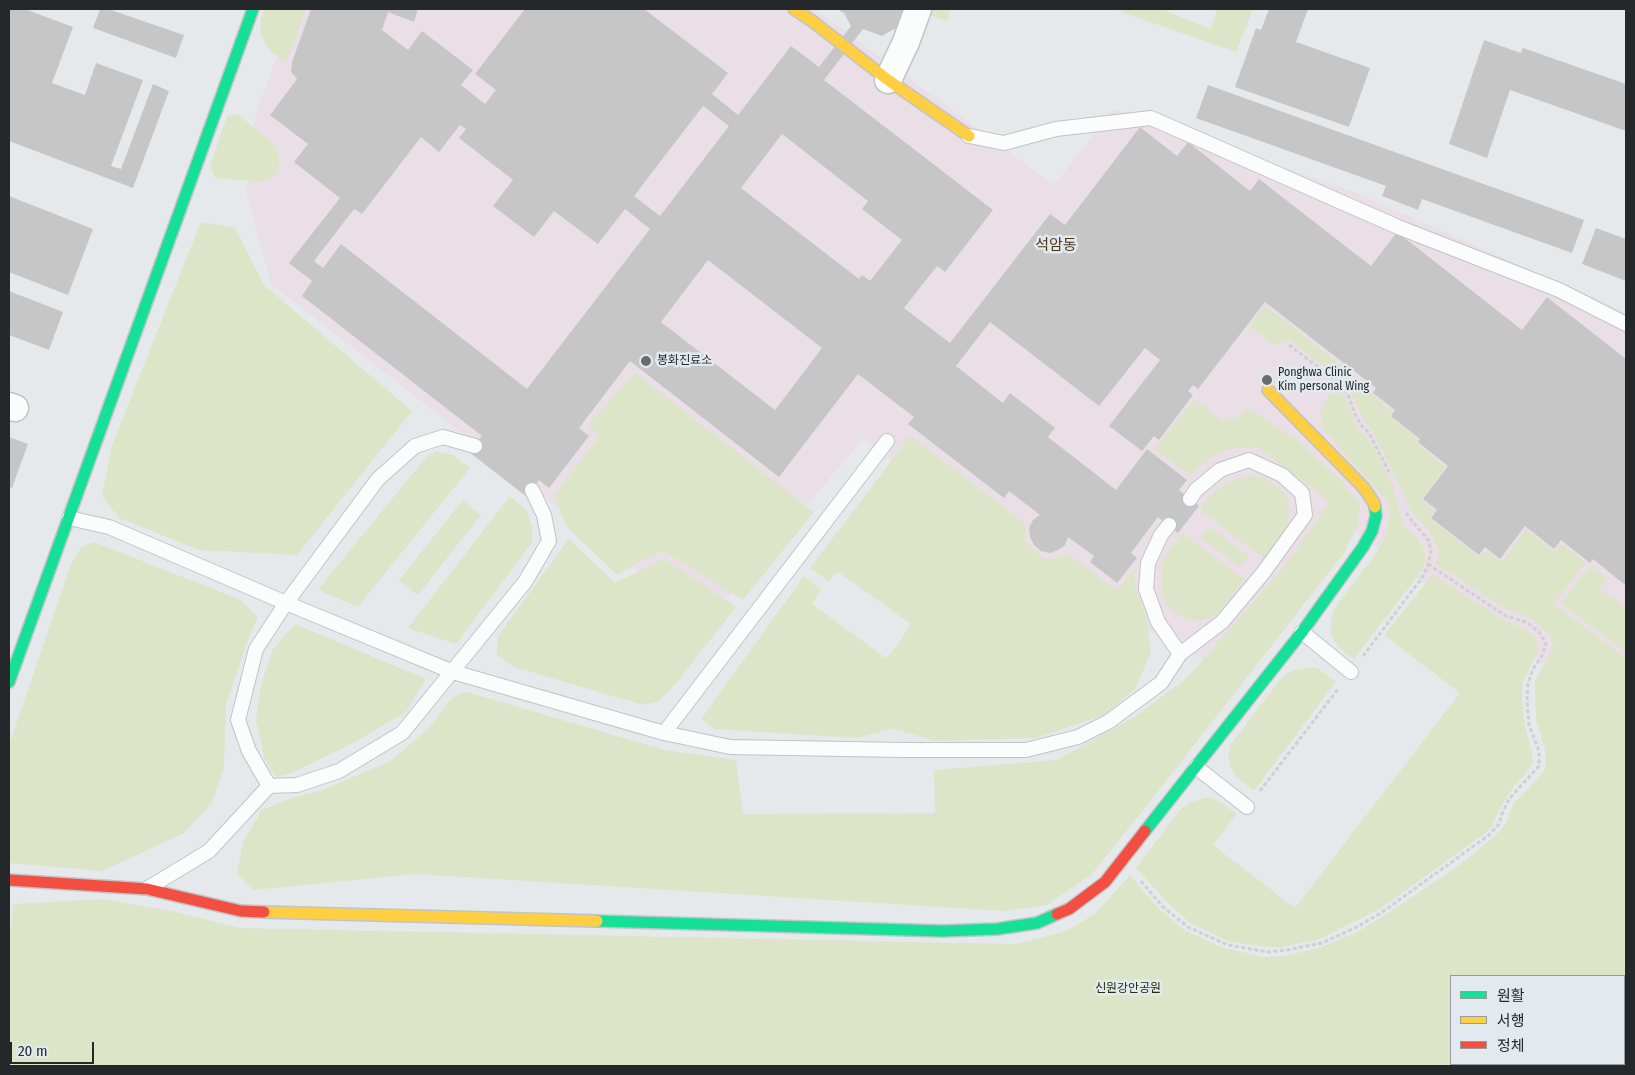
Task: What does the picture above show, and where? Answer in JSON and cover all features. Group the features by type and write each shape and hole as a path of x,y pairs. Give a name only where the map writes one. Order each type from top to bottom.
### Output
{"street":[{"path":"9,682 253,9"},
{"path":"794,9 888,80 969,136"},
{"path":"888,80 906,42 918,9"},
{"path":"9,880 147,889 241,911 943,931 997,929 1036,923 1069,908 1106,882 1302,632 1372,532 1376,516 1374,503 1364,488 1268,390"}],"lane":[{"path":"969,136 1004,143 1056,129 1151,118 1398,227 1559,290 1626,324"},
{"path":"269,786 249,751 238,720 256,649 286,603 378,479 415,446 442,436 475,446"},
{"path":"664,733 888,441"},
{"path":"68,518 109,527 453,672 664,733 730,747 1026,750 1078,737 1108,722 1161,682 1180,654 1222,622 1263,573 1305,515 1302,493 1282,475 1249,460 1220,470 1196,490 1190,499"},
{"path":"147,889 210,851 269,786 297,785 339,771 402,733 525,582 549,541 544,515 532,490"},
{"path":"1169,525 1161,535 1148,563 1146,589 1158,622 1180,654"},
{"path":"1302,632 1351,672"},
{"path":"1196,766 1247,807"}],"path":[{"path":"1123,860 1163,907 1188,927 1228,944 1268,952 1322,942 1355,928 1381,913 1489,835 1499,824 1509,800 1539,766 1539,750 1528,724 1527,698 1528,683 1533,669 1542,656 1546,643 1539,632 1528,623 1504,615 1428,564"}],"shaded area":[{"path":"294,9 815,9 1054,185 1114,109 1350,190 1593,298 1626,321 1626,677 1569,683 1431,588 1334,516 1214,666 1054,579 863,439 706,624 271,284 246,192 255,116"}],"green space":[{"path":"264,9 306,9 286,63 269,50 260,33"},
{"path":"931,9 950,9 947,21 929,15"},
{"path":"1113,9 1161,9 1211,29 1217,9 1253,9 1236,52"},
{"path":"238,114 274,145 280,159 277,174 263,182 215,178 210,166 227,116"},
{"path":"201,222 235,228 264,285 412,411 297,555 199,550 119,518 102,496 112,445"},
{"name":"신원강안공원","path":"1265,305 1371,389 1370,392 1392,411 1389,416 1418,439 1416,442 1445,467 1421,500 1435,511 1430,519 1479,557 1485,551 1502,562 1526,529 1554,552 1562,544 1586,562 1553,604 1626,658 1626,1048 1625,975 1450,975 1450,1065 1601,1065 9,1066 9,945 13,905 17,904 103,899 176,912 239,928 1017,944 1066,931 1096,913 1130,875 1158,908 1184,930 1224,948 1265,957 1285,956 1322,947 1357,932 1384,916 1458,866 1495,836 1506,824 1513,804 1546,768 1545,750 1536,720 1535,681 1554,647 1549,634 1532,618 1506,609 1436,564 1439,551 1428,529 1413,513 1347,385 1289,339 1273,345 1249,326"},
{"path":"635,373 814,512 743,600 664,551 644,559 617,575 565,525 555,495 599,437 588,425"},
{"path":"1330,381 1339,388 1356,426 1373,446 1394,489 1403,525 1418,539 1425,552 1425,562 1421,572 1354,659 1337,646 1331,634 1331,620 1334,609 1376,553 1387,534 1390,514 1387,501 1325,431 1320,413 1331,390"},
{"path":"1194,399 1223,422 1228,417 1234,420 1248,408 1296,439 1339,479 1360,504 1358,525 1344,553 1092,874 1047,905 1004,911 415,874 253,890 237,874 243,842 262,810 295,797 320,791 389,762 427,730 450,700 459,694 467,692 665,750 736,760 743,814 935,813 934,770 1057,760 1136,716 1187,678 1283,568 1329,504 1317,491 1257,447 1223,451 1190,475 1154,449"},
{"path":"910,436 1025,523 1025,541 1037,553 1048,560 1068,554 1116,590 1135,569 1135,588 1146,616 1151,652 1135,689 1104,715 1037,738 935,741 893,729 857,738 715,729 701,719 804,576 821,590 812,604 886,658 899,643 911,624 838,572 828,581 810,568"},
{"path":"435,451 452,455 470,468 358,607 318,590 426,457"},
{"path":"1250,475 1265,478 1275,485 1285,494 1289,506 1287,527 1265,559 1200,510 1208,498 1220,488 1236,479"},
{"path":"510,496 527,511 532,526 532,543 456,644 408,628"},
{"path":"463,500 481,515 418,595 399,580"},
{"path":"1209,527 1249,556 1240,567 1201,538"},
{"path":"1182,533 1245,580 1217,614 1207,619 1197,621 1185,618 1174,612 1166,603 1162,593 1161,577 1164,559"},
{"path":"569,539 615,583 664,559 736,607 677,682 659,701 643,705 514,667 497,655 498,636"},
{"path":"94,542 241,600 258,617 226,704 224,767 212,803 184,833 102,871 9,863 9,745 71,564 82,547"},
{"path":"1591,565 1607,578 1599,590 1616,599 1626,613 1626,652 1561,603"},
{"path":"1433,574 1503,620 1525,629 1536,638 1539,649 1523,682 1522,699 1525,726 1533,763 1514,786 1491,827 1487,832 1381,908 1320,939 1283,947 1268,947 1230,942 1190,923 1165,900 1136,868 1180,810 1191,802 1208,797 1219,801 1237,814 1213,845 1295,908 1460,693 1384,635"},
{"path":"295,624 426,679 406,712 353,743 290,774 276,777 265,760 256,721 261,685 273,649"},
{"path":"1310,667 1319,669 1336,682 1254,791 1236,777 1230,766 1228,756 1231,744 1283,676 1294,670"}],"building":[{"path":"9,9 25,9 73,27 52,83 85,95 96,63 143,80 111,166 121,169 153,84 169,91 133,188 9,141"},
{"path":"100,9 108,9 184,35 176,58 93,28"},
{"path":"311,9 418,9 414,22 388,12 382,30 408,50 422,31 473,70 461,85 485,104 496,90 475,74 525,9 644,9 728,73 712,94 738,115 791,46 819,67 851,26 840,9 906,9 899,31 894,29 882,36 863,29 824,80 993,210 945,272 937,266 904,308 950,343 1050,214 1065,225 1140,127 1177,156 1188,142 1250,191 1259,179 1371,266 1397,232 1522,330 1547,297 1626,359 1626,584 1593,559 1590,563 1561,540 1554,549 1525,526 1500,559 1485,547 1479,555 1431,518 1437,510 1423,499 1448,466 1418,442 1420,439 1391,416 1395,410 1373,393 1376,388 1265,302 1198,389 1193,385 1188,391 1193,395 1159,440 1154,436 1142,451 1109,426 1160,360 1145,348 1099,406 990,322 956,366 1003,403 1010,393 1055,428 1048,437 1116,490 1147,449 1187,480 1179,490 1199,506 1178,533 1158,517 1131,553 1137,558 1117,583 1090,562 1094,556 1068,537 1065,545 1058,550 1050,553 1041,551 1034,545 1030,537 1029,528 1033,520 1040,515 1009,491 1004,498 908,424 914,417 858,374 779,477 630,361 579,428 589,436 549,488 539,480 527,497 469,452 482,436 302,296 312,281 289,263 340,198 294,162 308,144 270,115 297,79 291,72 292,62","holes":["703,106 729,126 660,216 634,196","460,125 466,129 459,138 513,180 493,206 534,237 554,211 598,244 625,209 650,229 527,389 341,244 323,268 314,261 354,209 362,214 421,137 439,152","782,134 868,201 862,209 902,240 870,281 862,275 859,279 741,188","708,260 822,348 775,410 661,322"]},
{"path":"1269,9 1308,9 1296,42 1370,68 1349,127 1235,87 1256,28 1261,30"},
{"path":"1484,40 1521,53 1523,48 1626,84 1626,131 1510,90 1487,158 1449,144"},
{"path":"1208,85 1584,220 1572,253 1422,199 1418,210 1382,196 1386,186 1196,118"},
{"path":"9,196 93,229 68,295 9,272"},
{"path":"1596,228 1626,239 1626,281 1582,264"},
{"path":"9,291 63,312 49,350 9,335"},
{"path":"9,437 28,444 12,488 9,487"}],"traffic: fast":[{"path":"9,682 253,9"},
{"path":"1145,831 1302,632 1363,547 1372,531 1376,516 1375,507"},
{"path":"597,921 943,931 997,929 1037,923 1057,914"}],"traffic: slow":[{"path":"794,9 888,80 969,136"},
{"path":"1268,390 1364,488 1375,507"},
{"path":"264,912 597,921"}],"traffic: jam":[{"path":"1057,914 1069,909 1105,882 1145,831"},
{"path":"9,880 147,889 241,911 264,912"}],"place":[{"name":"봉화진료소","path":"646,361"},
{"name":"Ponghwa Clinic Kim personal Wing","path":"1267,380"}],"district":[{"name":"석암동","path":"1056,246"}]}
